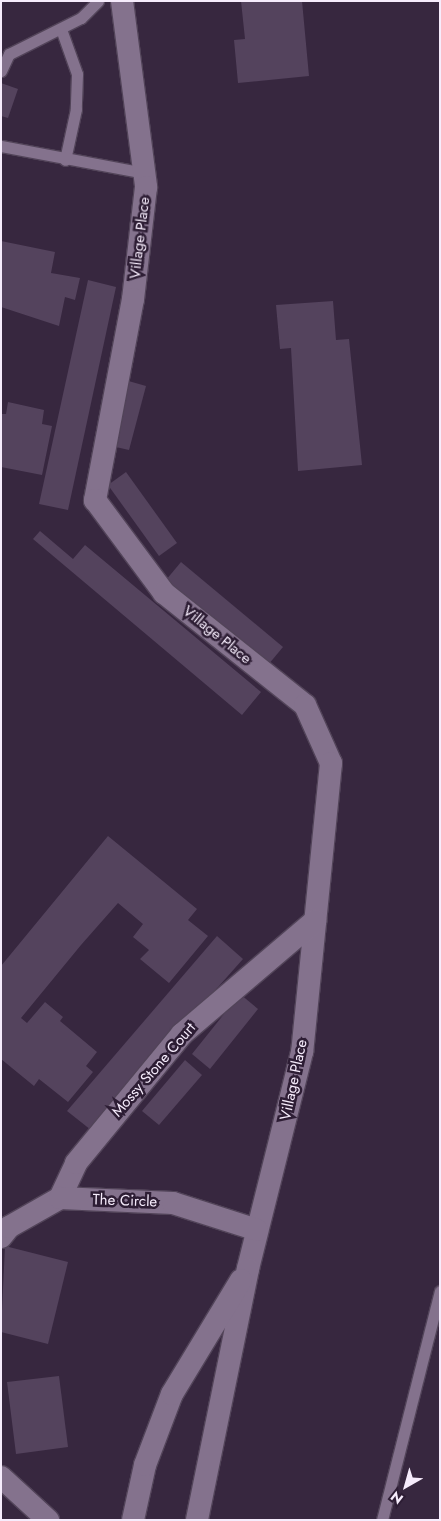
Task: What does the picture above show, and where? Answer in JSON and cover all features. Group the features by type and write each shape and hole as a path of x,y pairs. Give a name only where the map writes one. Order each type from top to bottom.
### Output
{"street":[{"name":"Village Place","path":"122,1 144,173 133,299 95,500 164,593 305,705 330,763 302,1052 248,1268 197,1520"},
{"name":"Mossy Stone Court","path":"60,1198 76,1162 182,1034 315,921"},
{"name":"The Circle","path":"60,1198 173,1203 258,1230"},
{"path":"1,1237 9,1227 60,1198"},
{"name":"Village Place","path":"133,1520 145,1465 172,1394 248,1268"},
{"path":"1,1477 48,1520"}],"lane":[{"path":"1,71 9,54 61,29 98,1"},
{"path":"61,29 77,74 76,109 65,160"},
{"path":"1,146 65,160 144,173"},
{"path":"382,1520 440,1291"}],"building":[{"path":"241,1 302,1 309,76 238,83 234,40 245,39"},
{"path":"1,83 18,89 8,118 1,116"},
{"path":"1,241 55,252 51,273 80,278 75,300 65,297 59,326 1,307"},
{"path":"88,280 116,287 68,510 39,504"},
{"path":"333,301 336,340 349,339 362,465 298,471 291,348 280,349 276,305"},
{"path":"125,380 146,386 129,450 107,445"},
{"path":"8,402 44,410 42,424 52,426 42,475 1,467 1,414 6,414"},
{"path":"126,472 177,543 159,556 108,485"},
{"path":"40,531 73,559 85,545 261,692 242,715 33,539"},
{"path":"181,562 283,647 268,665 166,580"},
{"path":"108,836 197,909 188,920 208,936 169,983 140,959 149,950 133,937 143,924 118,903 81,945 21,1018 27,1023 45,1002 63,1017 60,1021 97,1052 86,1066 93,1072 68,1102 39,1079 34,1086 1,1059 1,966"},
{"path":"217,936 243,959 91,1130 67,1111"},
{"path":"240,994 258,1009 210,1069 192,1054"},
{"path":"185,1060 202,1075 159,1125 142,1111"},
{"path":"5,1246 68,1262 48,1344 1,1332"},
{"path":"59,1376 68,1447 16,1454 7,1382"}]}
